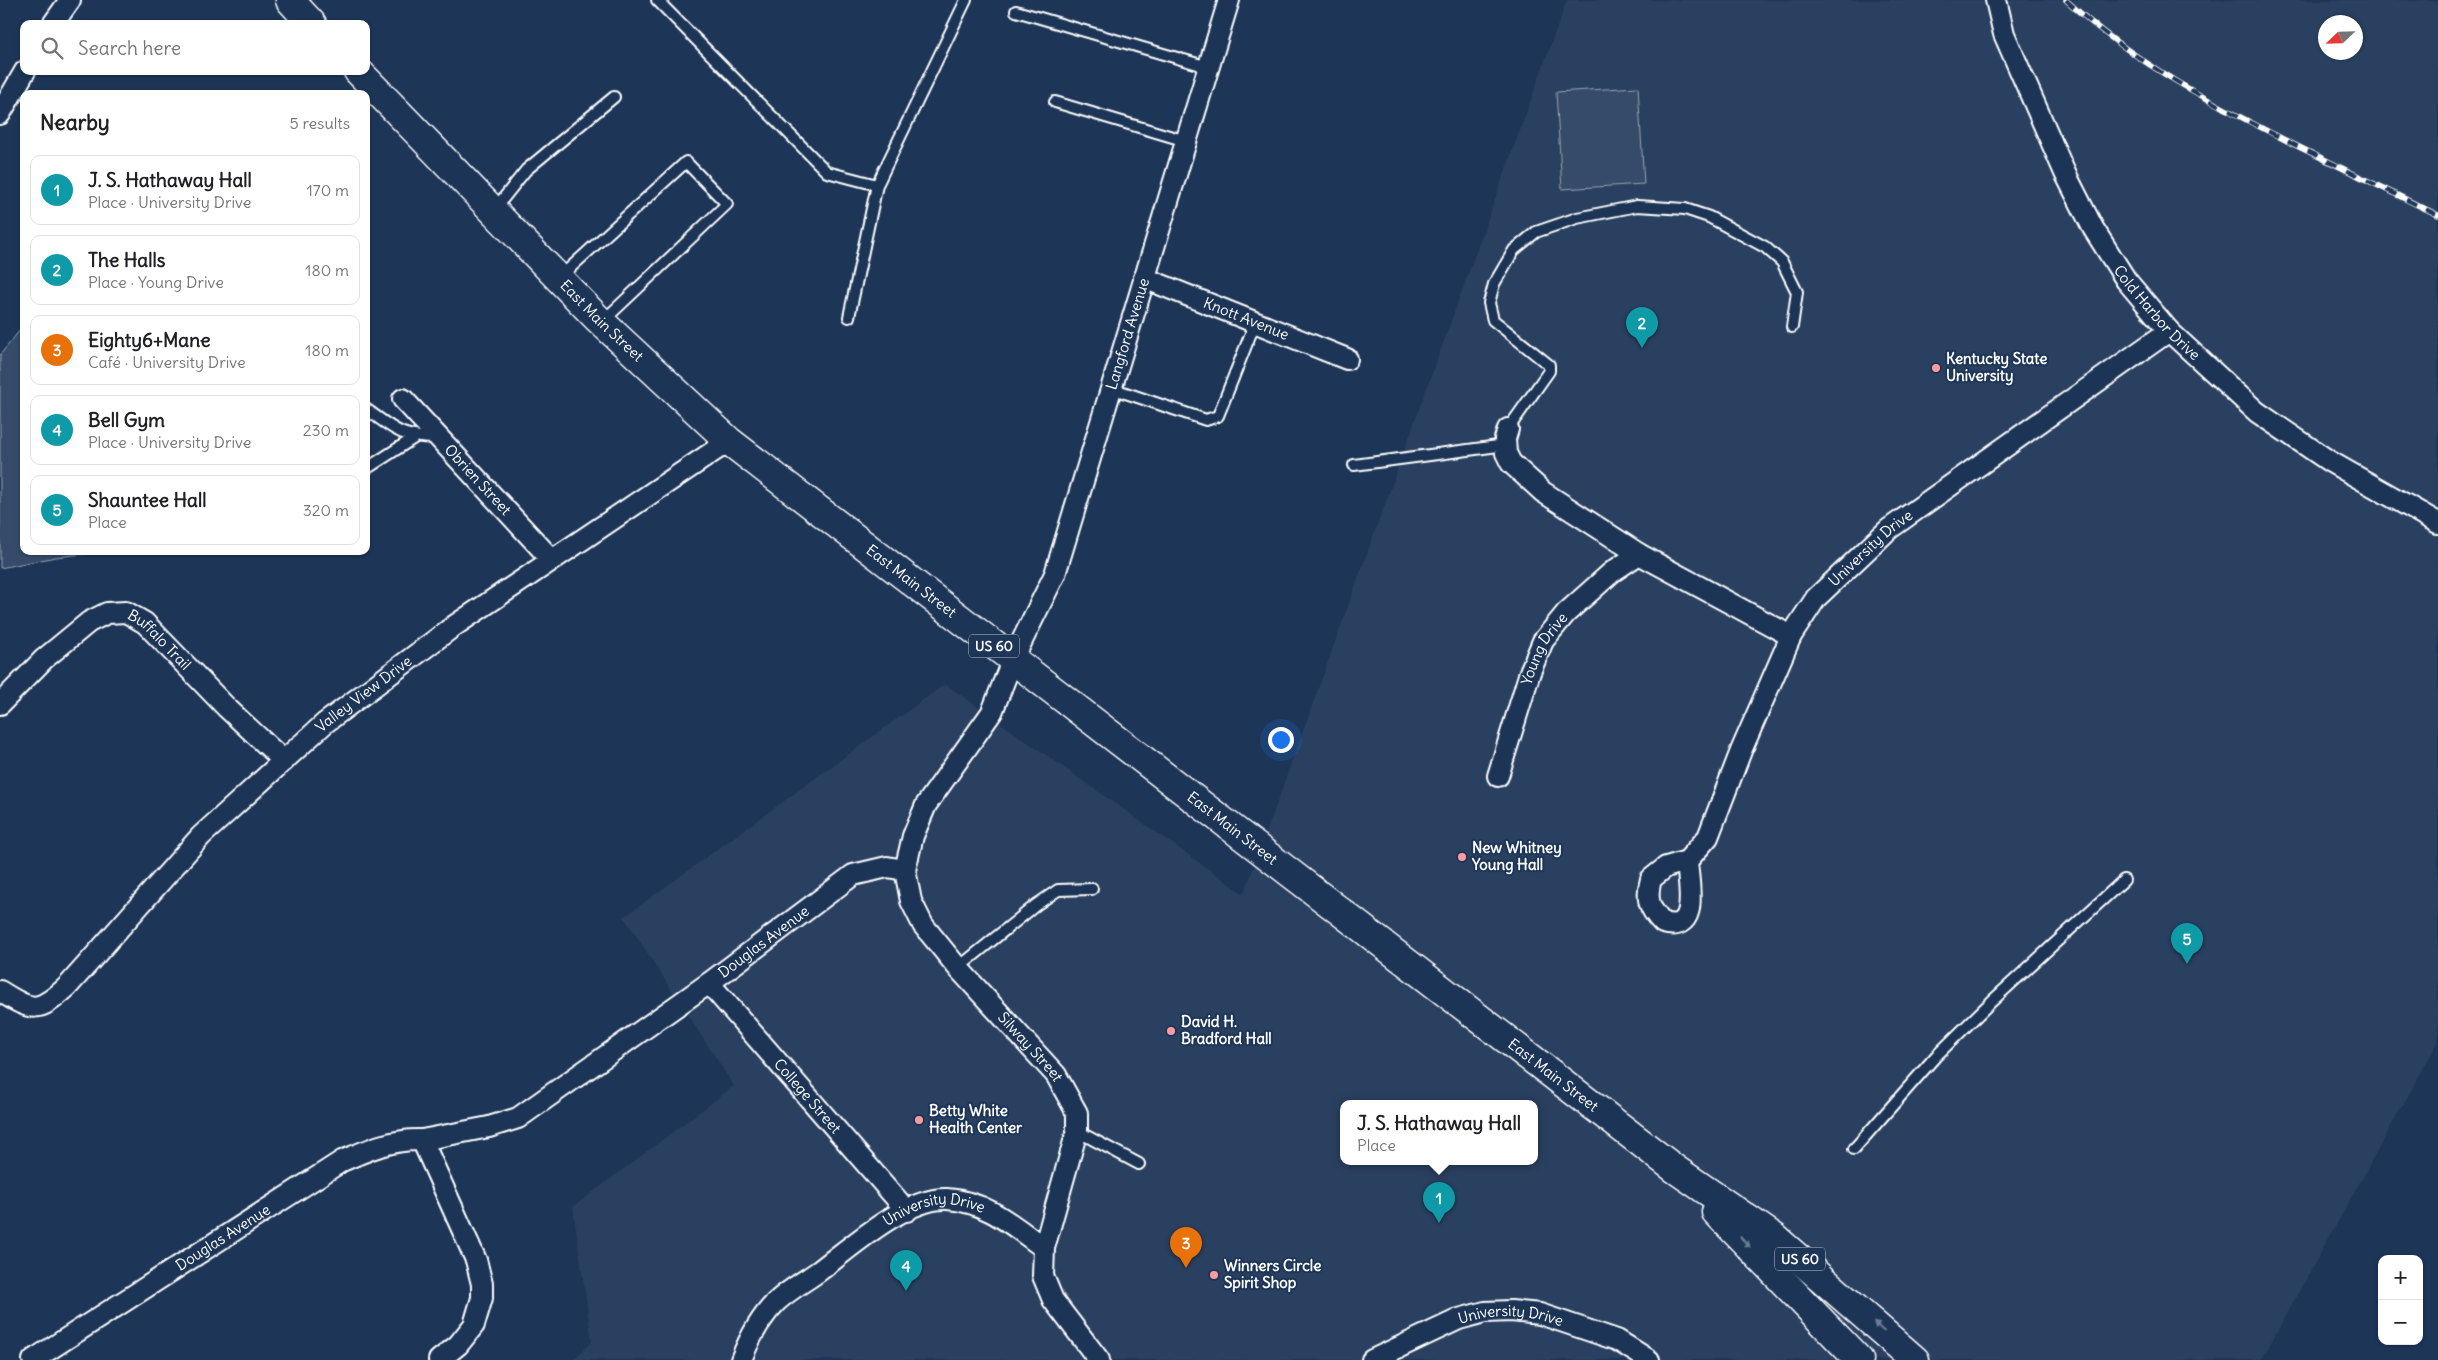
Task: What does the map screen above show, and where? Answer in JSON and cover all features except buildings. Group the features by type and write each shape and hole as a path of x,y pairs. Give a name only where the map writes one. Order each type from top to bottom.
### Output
{"main road":[{"name":"East Main Street","path":"362,75 602,323 729,440 1012,661 1675,1169 1774,1237 1915,1360"},
{"name":"East Main Street","path":"1675,1169 1859,1360"}],"street":[{"path":"56,20 70,0"},
{"name":"Langford Avenue","path":"1012,661 1056,574 1229,0"},
{"name":"Cold Harbor Drive","path":"1996,0 2004,34 2065,173 2093,228 2126,280 2169,331 2257,412 2329,461 2438,523"},
{"path":"0,114 23,75"},
{"name":"Knott Avenue","path":"1144,278 1347,360"},
{"name":"University Drive","path":"1687,861 1708,836 1741,751 1790,636 1816,598 1889,529 2169,331"},
{"name":"Obrien Street","path":"403,400 552,560"},
{"path":"1507,437 1506,453 1512,464 1523,476 1544,492 1639,554 1790,636"},
{"name":"Valley View Drive","path":"0,991 31,1007 47,1006 67,987 201,836 325,723 454,626 729,440"},
{"name":"Young Drive","path":"1498,776 1530,672 1543,641 1566,613 1612,572 1639,554"},
{"name":"Buffalo Trail","path":"0,704 44,659 89,622 107,613 126,612 146,623 227,708 284,762"},
{"path":"905,870 913,836 926,804 992,712 1012,661"},
{"name":"Douglas Avenue","path":"33,1360 342,1161 372,1148 402,1140 422,1140 489,1127 518,1118 709,983 853,875 887,867 905,870"},
{"name":"Silway Street","path":"905,870 910,901 923,925 958,968 1056,1075 1077,1113 1077,1130 1044,1248"},
{"name":"College Street","path":"709,983 906,1211"},
{"path":"422,1140 476,1260 482,1284 482,1298 474,1326 458,1345 439,1360"},
{"name":"University Drive","path":"741,1360 761,1320 777,1301 888,1221 920,1204 945,1199 969,1202 992,1210 1044,1248"},
{"path":"1044,1248 1043,1276 1053,1300 1100,1360"},
{"name":"University Drive","path":"1372,1360 1459,1319 1485,1312 1511,1311 1540,1314 1617,1340 1649,1360"}],"lane":[{"path":"657,0 827,172 877,185"},
{"path":"849,317 877,185 966,0"},
{"path":"1016,11 1208,67"},
{"path":"493,211 526,170 614,97"},
{"path":"1055,102 1186,141"},
{"path":"558,278 686,162 727,204 602,323"},
{"path":"1354,465 1507,437 1549,371 1549,365 1493,320 1488,303 1494,284 1514,250 1536,232 1577,218 1637,206 1685,209 1709,218 1765,248 1782,262 1797,292 1792,327"},
{"path":"1111,388 1206,420 1218,416 1256,323"},
{"path":"370,412 395,430 414,438 438,438"},
{"path":"370,466 414,438"},
{"path":"1854,1149 1943,1049 1992,1001 2124,880"},
{"path":"958,968 1036,904 1058,890 1092,890"},
{"path":"1077,1130 1140,1164"}],"shaded area":[{"name":"Kentucky State University","path":"1567,0 2438,0 2438,1042 2261,1360 573,1360 592,1342 573,1207 734,1086 624,917 945,684 1244,894"},
{"path":"1638,87 1644,184 1562,189 1556,92"},
{"path":"20,330 20,555 74,555 0,568 0,355"}],"railway":[{"path":"2066,0 2092,23 2175,81 2265,130 2438,215"}],"place":[{"name":"The Halls","path":"1642,348"},
{"name":"Kentucky State University","path":"1936,368"},
{"name":"New Whitney Young Hall","path":"1462,857"},
{"name":"Shauntee Hall","path":"2187,964"},
{"name":"David H. Bradford Hall","path":"1171,1031"},
{"name":"Betty White Health Center","path":"919,1120"},
{"name":"J. S. Hathaway Hall","path":"1439,1223"},
{"name":"Eighty6+Mane","path":"1186,1268"},
{"name":"Winners Circle Spirit Shop","path":"1214,1275"},
{"name":"Bell Gym","path":"906,1291"}]}
